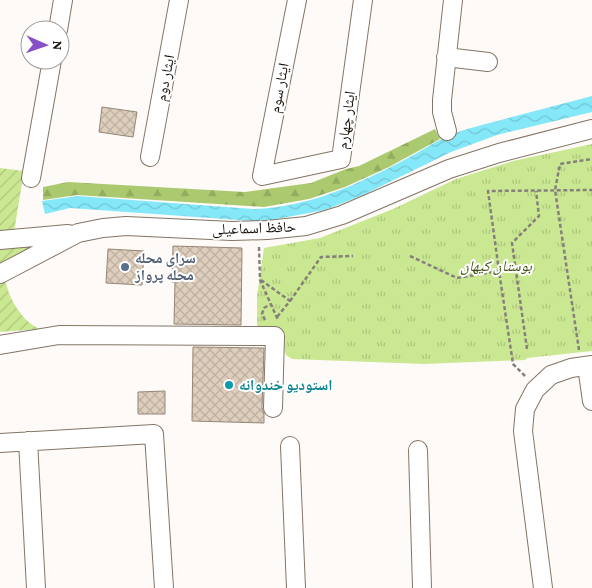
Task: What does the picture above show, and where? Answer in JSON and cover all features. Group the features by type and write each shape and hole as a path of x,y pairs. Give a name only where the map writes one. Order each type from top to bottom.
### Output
{"street":[{"path":"60,20 63,0"},
{"name":"ایثار دوم","path":"150,157 179,0"},
{"name":"ایثار سوم","path":"262,176 297,0"},
{"name":"ایثار چهارم","path":"262,176 341,160 363,0"},
{"path":"447,131 442,112 453,0"},
{"path":"446,57 488,62"},
{"path":"31,178 50,70"},
{"name":"حافظ اسماعیلی","path":"0,274 78,233 126,226 232,231 258,230 290,228 322,222 449,169 499,153 592,129"},
{"path":"0,240 78,233"},
{"path":"0,345 60,335 275,336 273,408"},
{"path":"543,588 523,431 525,409 537,388 551,375 571,368 587,366 592,401"},
{"path":"0,443 154,434 164,588"},
{"path":"28,441 36,588"},
{"path":"290,446 296,588"},
{"path":"418,450 422,588"}],"path":[{"path":"587,366 555,190 560,164 592,159"},
{"path":"537,388 513,364 488,191 592,190"},
{"path":"527,349 512,243 539,216 536,191"},
{"path":"258,230 260,280 279,322 275,336"},
{"path":"271,304 264,308 262,314 263,319 269,321 276,318 290,301 321,256 353,256"},
{"path":"410,256 457,278 499,271"},
{"path":"260,280 290,301"}],"green space":[{"path":"435,129 440,139 389,167 345,187 309,199 264,207 77,195 43,200 43,187 68,182 245,192 311,183 346,169 359,166"},
{"name":"بوستان کیهان","path":"592,144 592,351 527,358 525,360 424,364 292,359 286,355 280,333 257,333 257,296 264,248 320,238 393,209 456,179 513,161"},
{"path":"0,168 24,171 14,232 0,233"},
{"path":"50,240 0,263 0,246 24,248"},
{"path":"5,279 9,293 17,308 27,321 40,329 0,332 0,283"}],"water":[{"path":"592,96 592,112 497,135 451,152 363,195 325,210 266,221 252,221 70,208 45,214 42,201 78,196 253,209 273,208 313,199 351,186 441,139 461,131"}],"building":[{"path":"102,107 137,112 133,137 99,132"},
{"path":"173,246 242,248 241,325 174,324 175,282 172,282"},
{"name":"سرای محله محله پرواز","path":"108,249 144,251 142,285 106,283"},
{"name":"استودیو خندوانه","path":"193,347 264,348 262,408 264,423 192,421"},
{"path":"165,391 165,414 138,414 138,392"}],"place":[{"name":"سرای محله محله پرواز","path":"125,267"},
{"name":"استودیو خندوانه","path":"229,385"}]}
